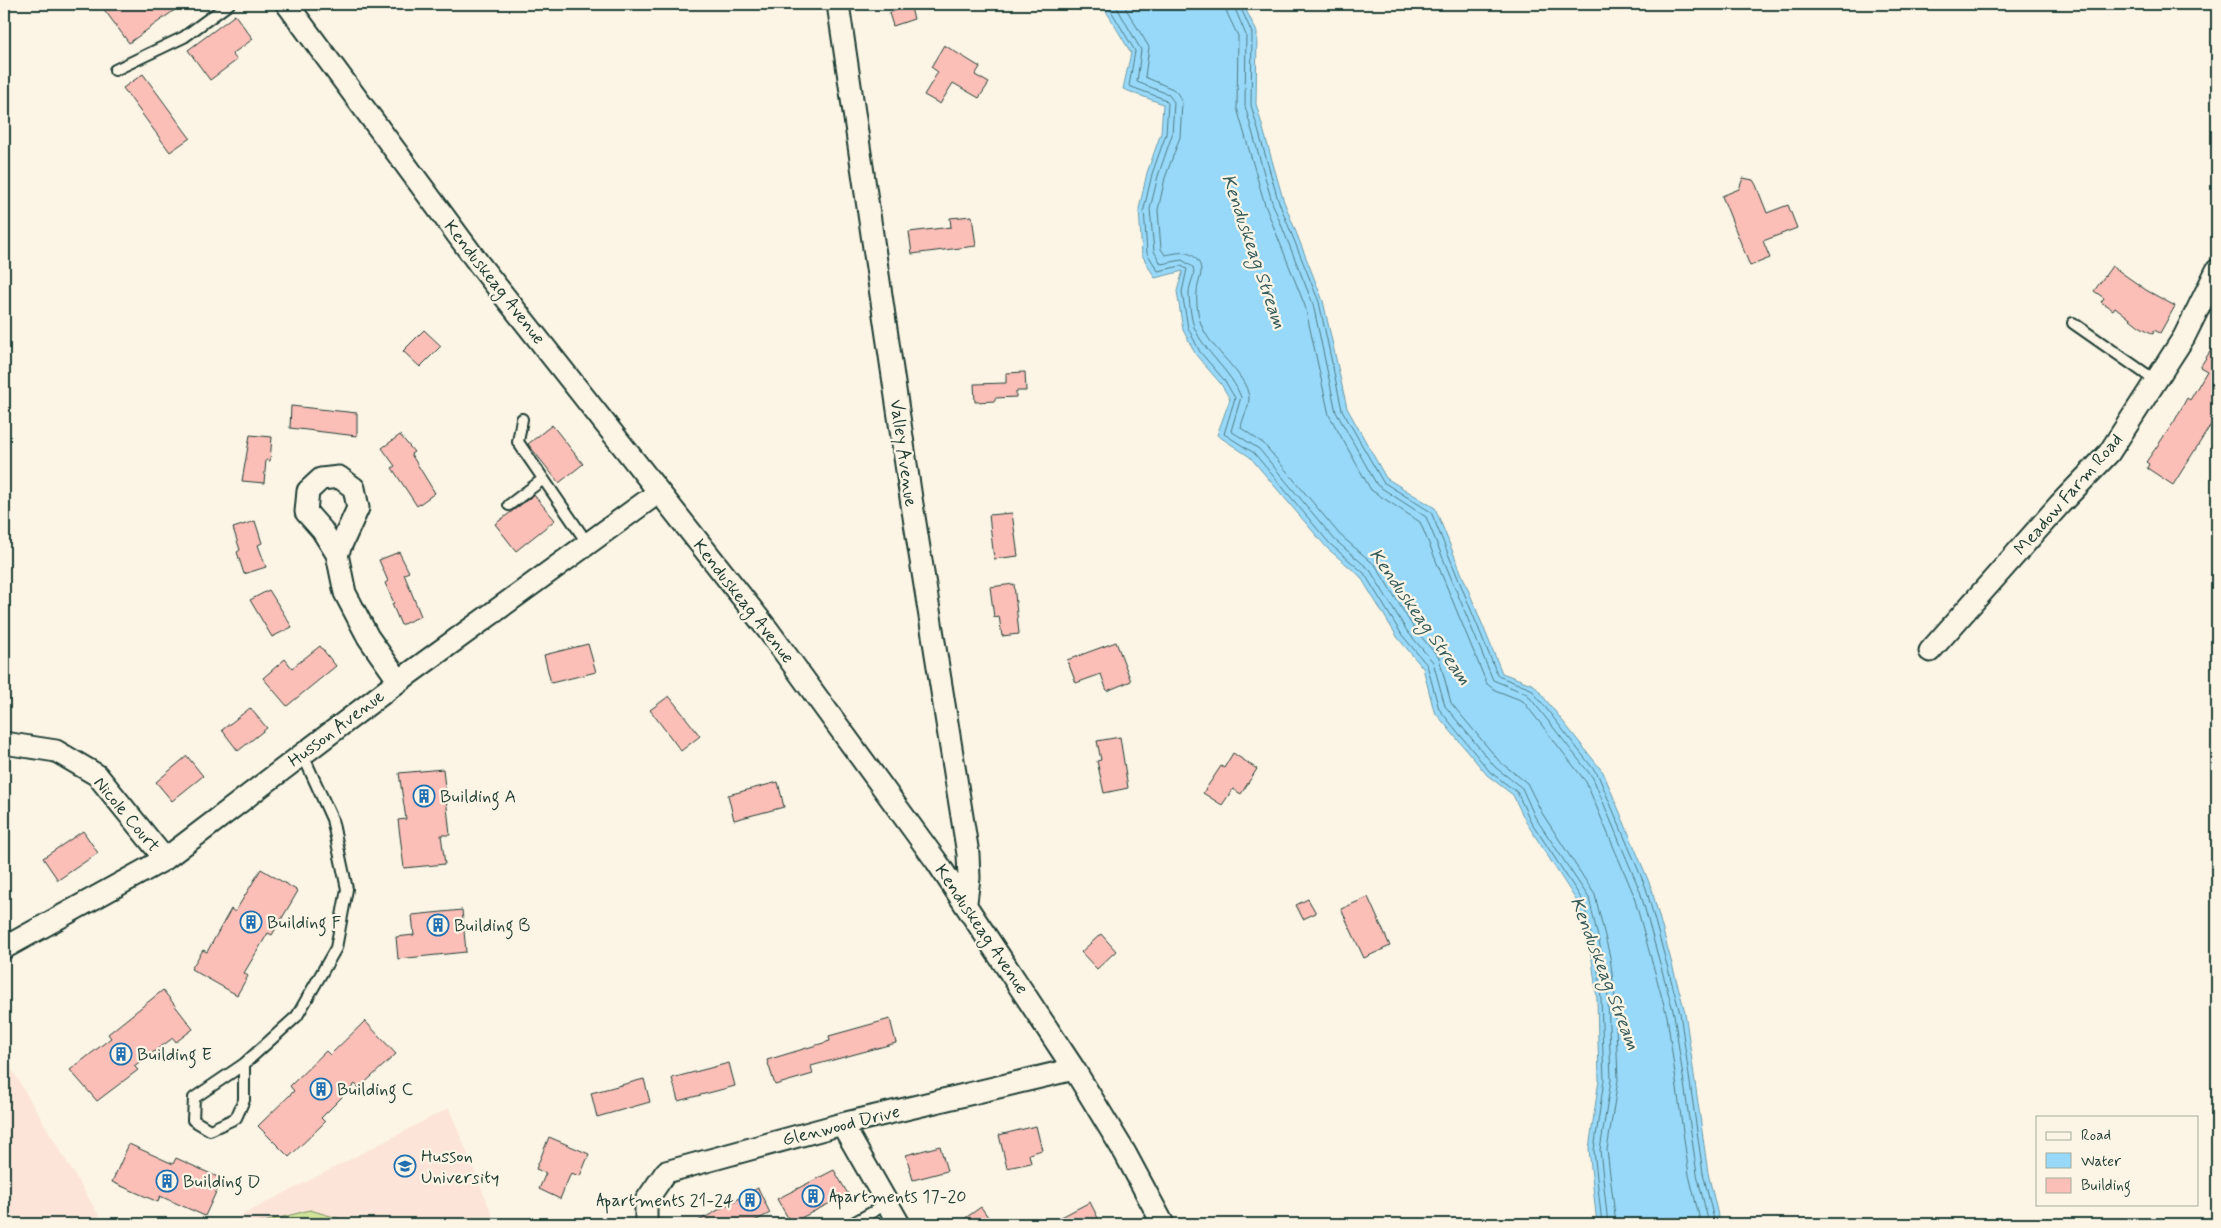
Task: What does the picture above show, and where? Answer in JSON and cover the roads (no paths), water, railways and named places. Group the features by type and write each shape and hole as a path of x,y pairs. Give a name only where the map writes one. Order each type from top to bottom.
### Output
{"street":[{"name":"Kenduskeag Avenue","path":"287,4 480,264 768,630 966,902 1074,1069 1125,1153 1163,1224"},
{"name":"Valley Avenue","path":"838,4 910,498 968,854 969,878 966,902"},
{"name":"Meadow Farm Road","path":"1930,651 2060,504 2109,453 2184,337 2217,270"},
{"name":"Husson Avenue","path":"4,948 165,859 302,753 659,492"},
{"path":"337,554 345,593 368,636 399,681"},
{"name":"Nicole Court","path":"4,743 56,751 97,775 165,859"},
{"name":"Glenwood Drive","path":"646,1224 646,1201 666,1172 842,1124 1074,1069"},
{"path":"842,1124 899,1224"}],"lane":[{"path":"115,70 184,37 229,4"},
{"path":"2073,323 2156,381"},
{"path":"522,419 518,442 542,480 588,544"},
{"path":"509,504 542,480"},
{"path":"244,1064 244,1100 236,1118 210,1130 194,1120 194,1098 244,1064 297,1016 336,948 347,890 332,819 302,753"},
{"path":"851,1224 887,1204"}],"water":[{"name":"Kenduskeag Stream","path":"1102,4 1243,4 1257,32 1256,104 1283,199 1323,301 1347,408 1386,478 1435,508 1502,673 1534,685 1603,772 1651,887 1685,1012 1708,1173 1720,1224 1597,1224 1589,1149 1599,1080 1597,999 1592,960 1578,903 1526,822 1513,795 1487,775 1434,711 1423,668 1398,638 1360,576 1327,548 1250,457 1217,435 1230,399 1221,384 1196,355 1183,330 1177,291 1183,271 1155,278 1142,255 1139,209 1147,173 1161,133 1163,104 1123,89 1131,53"}],"place":[{"name":"Building A","path":"424,796"},
{"name":"Building F","path":"251,922"},
{"name":"Building B","path":"438,925"},
{"name":"Building E","path":"121,1054"},
{"name":"Building C","path":"321,1089"},
{"name":"Husson University","path":"405,1166"},
{"name":"Building D","path":"167,1181"},
{"name":"Apartments 17-20","path":"813,1196"},
{"name":"Apartments 21-24","path":"750,1200"}]}
